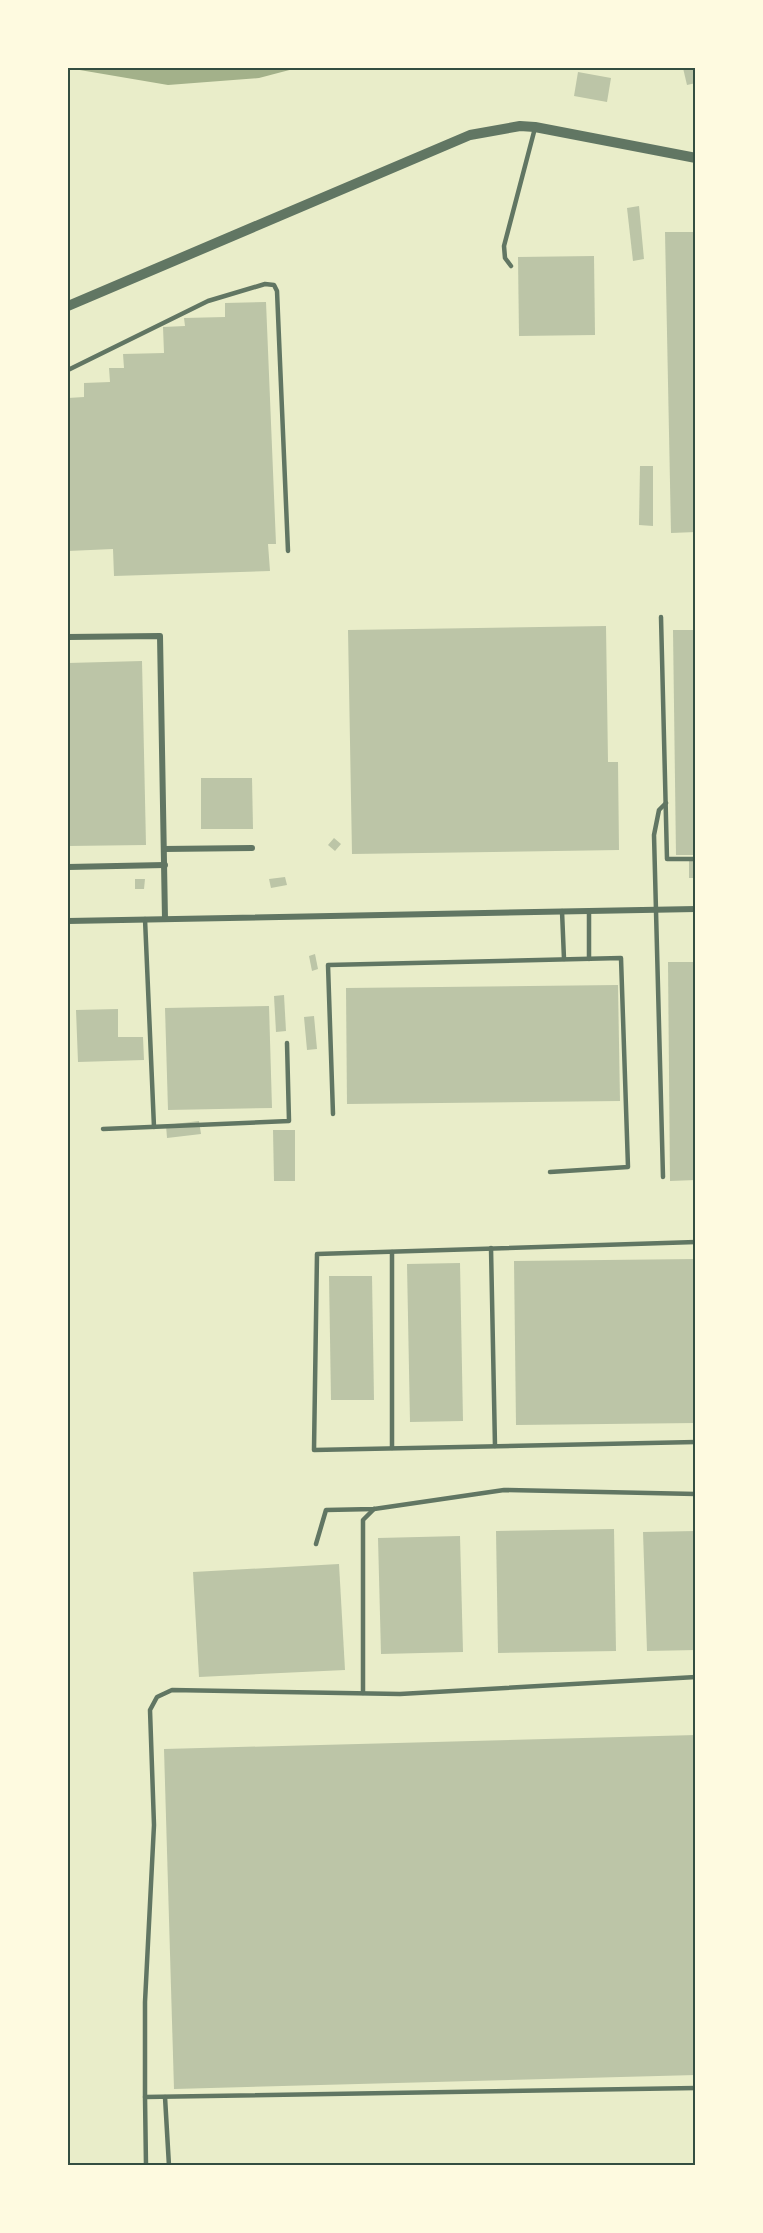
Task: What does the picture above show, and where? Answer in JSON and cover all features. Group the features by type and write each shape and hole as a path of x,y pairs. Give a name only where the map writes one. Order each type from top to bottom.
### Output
{"street":[{"path":"68,306 435,147 497,129 535,127 696,158"},
{"path":"68,637 160,636 165,919"},
{"path":"164,849 252,848"},
{"path":"68,867 165,864"},
{"path":"68,921 696,909"}],"lane":[{"path":"511,266 505,258 504,246 535,127"},
{"path":"68,370 208,301 265,284 274,285 278,291 288,551"},
{"path":"661,617 667,859 696,859"},
{"path":"663,1177 654,835 659,810 666,803"},
{"path":"589,959 590,911"},
{"path":"562,912 564,959"},
{"path":"145,919 154,1127"},
{"path":"333,1114 328,965 621,958 628,1167 550,1172"},
{"path":"103,1129 289,1121 287,1043"},
{"path":"696,1242 317,1254 314,1450 696,1442"},
{"path":"491,1248 495,1446"},
{"path":"392,1252 392,1448"},
{"path":"316,1544 326,1510 374,1509 504,1490 696,1494"},
{"path":"363,1694 363,1520 374,1509"},
{"path":"146,2166 145,2002 154,1825 150,1710 157,1697 172,1689 400,1694 696,1677"},
{"path":"146,2097 696,2088"},
{"path":"165,2097 168,2166"}],"shaded area":[{"path":"68,68 297,68 259,78 168,85"}],"building":[{"path":"683,68 696,68 696,83 687,85"},
{"path":"578,72 611,78 607,102 574,96"},
{"path":"639,206 644,259 633,261 627,208"},
{"path":"665,232 696,232 696,532 671,533"},
{"path":"594,256 595,335 519,336 518,257"},
{"path":"266,302 276,544 268,544 270,571 114,576 113,549 68,551 68,398 84,397 84,383 110,382 109,368 124,368 123,354 164,353 163,327 185,326 184,318 225,317 225,303"},
{"path":"640,466 653,466 653,526 639,525"},
{"path":"606,626 608,762 618,762 619,850 352,854 348,630"},
{"path":"673,630 696,630 696,855 676,855"},
{"path":"142,661 146,845 68,846 68,663"},
{"path":"201,778 252,778 253,829 201,829"},
{"path":"334,838 341,844 335,851 328,845"},
{"path":"689,861 696,861 696,878 689,878"},
{"path":"285,877 287,885 271,888 269,879"},
{"path":"135,879 145,879 144,889 135,889"},
{"path":"315,954 318,969 312,971 309,956"},
{"path":"668,962 696,962 696,1180 670,1181"},
{"path":"618,985 620,1101 347,1104 346,988"},
{"path":"284,995 286,1031 276,1032 274,996"},
{"path":"269,1006 272,1108 168,1110 165,1008"},
{"path":"118,1009 118,1037 143,1037 144,1060 78,1062 76,1010"},
{"path":"314,1016 317,1049 307,1050 304,1017"},
{"path":"199,1121 201,1134 167,1138 166,1125"},
{"path":"273,1130 295,1130 295,1181 274,1181"},
{"path":"696,1259 696,1423 516,1425 514,1261"},
{"path":"460,1263 463,1421 410,1422 407,1264"},
{"path":"329,1276 372,1276 374,1400 331,1400"},
{"path":"614,1529 616,1651 498,1653 496,1531"},
{"path":"696,1531 696,1650 647,1651 643,1532"},
{"path":"460,1536 463,1652 381,1654 378,1538"},
{"path":"339,1564 345,1670 199,1677 193,1572"},
{"path":"696,1735 696,2075 174,2089 164,1749"}]}
